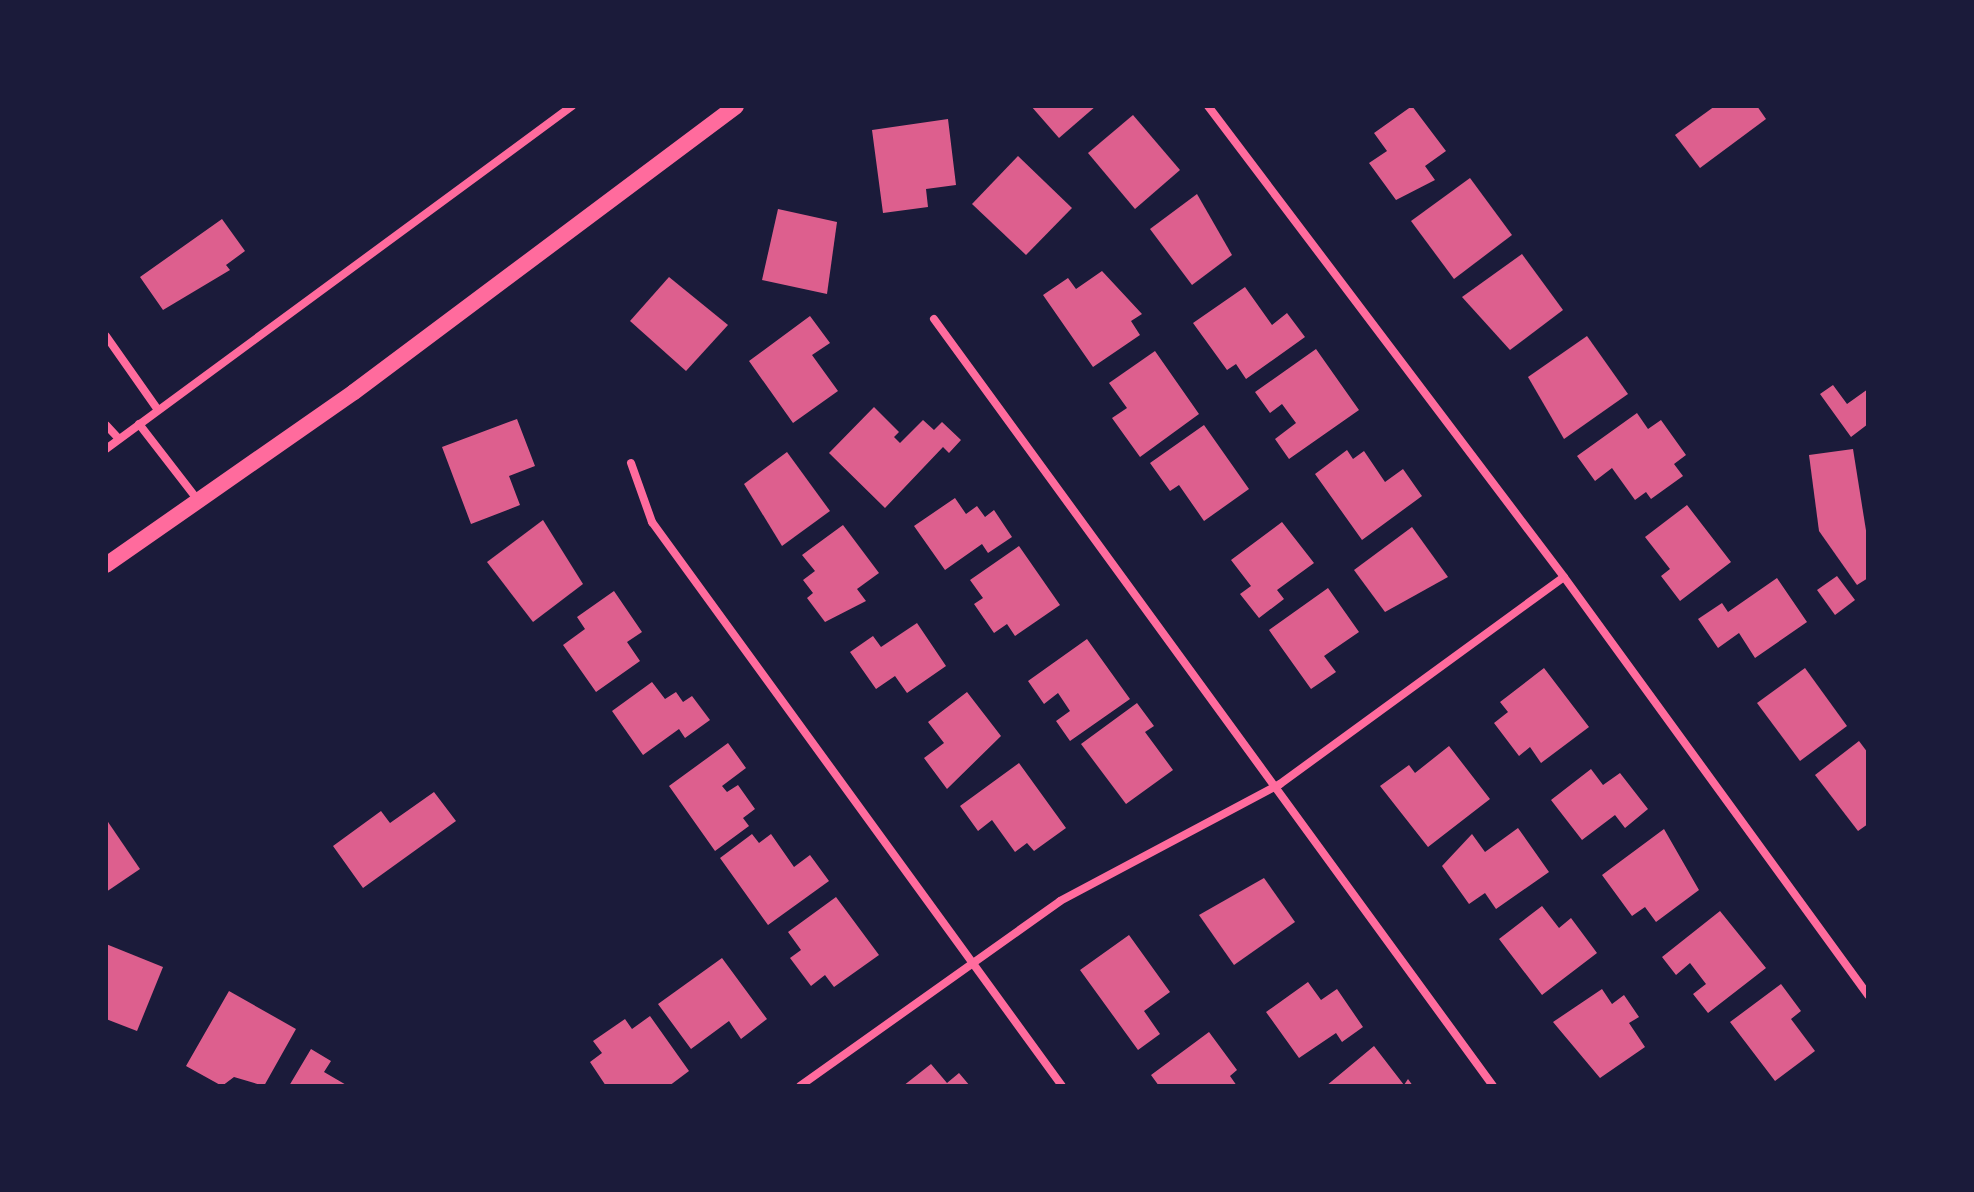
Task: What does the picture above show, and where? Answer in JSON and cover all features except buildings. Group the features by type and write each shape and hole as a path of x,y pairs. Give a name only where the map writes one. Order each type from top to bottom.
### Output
{"main road":[{"path":"106,565 354,392 736,106"}],"street":[{"path":"106,449 572,106"},
{"path":"1208,106 1564,577 1868,995"},
{"path":"934,319 1280,784 1493,1086"},
{"path":"106,336 158,410"},
{"path":"139,424 197,499"},
{"path":"106,425 119,439"},
{"path":"631,463 652,522 1062,1086"},
{"path":"800,1086 1060,901 1280,784 1564,577"}]}
